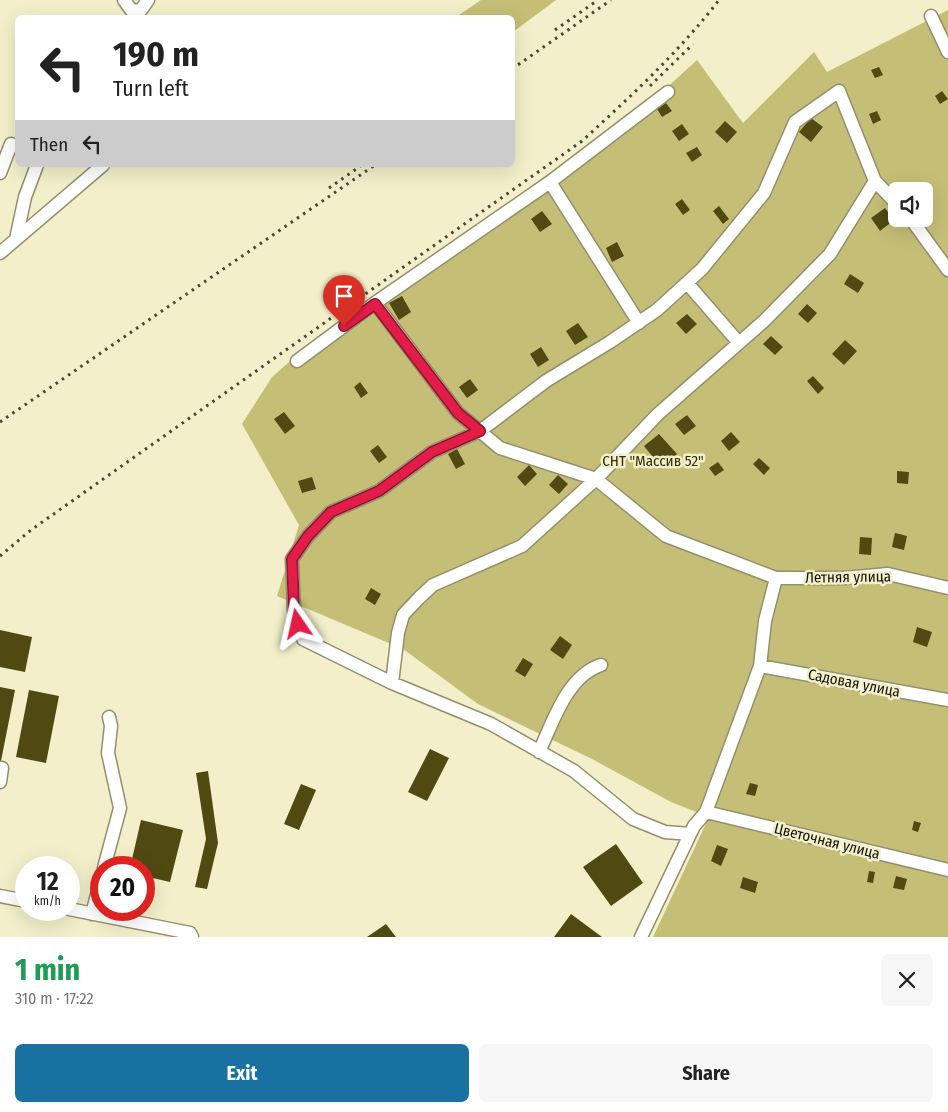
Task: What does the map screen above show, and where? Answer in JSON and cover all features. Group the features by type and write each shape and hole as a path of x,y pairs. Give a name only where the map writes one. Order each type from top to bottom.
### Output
{"street":[{"path":"124,0 132,11 141,10 148,0"},
{"path":"931,16 948,52"},
{"path":"690,834 665,832 633,819 574,770 491,724 392,683 302,639 294,610 292,559 308,536 331,512 379,491 432,452 480,431 546,381 657,310 702,269 764,193 795,122 839,91 875,181 888,195"},
{"path":"297,361 550,182 668,92"},
{"path":"0,173 12,144 15,145"},
{"path":"16,239 24,197 36,167"},
{"path":"0,253 101,167"},
{"path":"392,683 398,633 403,615 419,598 433,585 522,546 596,478 658,414 764,321 830,254 875,181"},
{"path":"550,182 639,323"},
{"path":"917,227 948,270"},
{"path":"687,283 739,343"},
{"path":"375,304 458,413 500,448 596,478 666,536 776,578 764,621 760,666 706,812 690,834 641,937"},
{"name":"Летняя улица","path":"776,578 844,578 888,574 948,588"},
{"path":"539,752 569,691 594,667 601,665"},
{"name":"Садовая улица","path":"760,666 948,700"},
{"path":"107,856 120,808 108,753 111,726 109,717"},
{"path":"0,768 2,768 0,782"},
{"name":"Цветочная улица","path":"706,812 948,870"},
{"path":"0,896 15,899"},
{"path":"128,921 190,933 192,937"}],"green space":[{"path":"481,0 556,0 515,31 515,15 459,15"},
{"name":"СНТ \"Массив 52\"","path":"948,10 948,937 653,937 709,817 671,802 592,759 478,704 403,649 277,596 299,525 242,424 272,377 296,356 662,92 697,60 743,123 814,52 827,72"}],"building":[{"path":"879,67 883,75 875,78 871,70"},
{"path":"942,91 948,99 940,104 935,96"},
{"path":"666,103 672,111 662,117 657,109"},
{"path":"877,111 881,120 873,124 869,114"},
{"path":"811,118 823,127 811,142 799,132"},
{"path":"725,121 737,132 727,143 715,132"},
{"path":"682,124 689,134 679,141 672,131"},
{"path":"697,147 702,155 692,162 686,153"},
{"path":"682,199 690,210 683,215 675,204"},
{"path":"719,206 729,219 723,224 713,211"},
{"path":"885,208 888,212 888,225 880,231 871,218"},
{"path":"542,211 552,224 540,232 531,219"},
{"path":"617,242 624,256 612,262 606,248"},
{"path":"850,274 864,283 858,293 844,284"},
{"path":"402,296 411,312 399,320 389,303"},
{"path":"807,304 817,313 808,323 798,314"},
{"path":"687,314 697,324 686,334 676,323"},
{"path":"578,323 588,337 575,345 566,331"},
{"path":"771,336 783,347 775,355 763,344"},
{"path":"845,340 857,351 844,365 832,354"},
{"path":"541,347 549,360 538,367 530,354"},
{"path":"813,376 824,388 818,394 807,381"},
{"path":"470,379 478,390 467,398 459,387"},
{"path":"360,382 368,393 361,398 354,387"},
{"path":"284,412 295,426 285,434 274,419"},
{"path":"687,415 696,426 684,435 675,424"},
{"path":"731,432 740,442 729,451 721,441"},
{"path":"659,434 677,454 661,467 644,446"},
{"path":"378,445 387,457 379,463 370,451"},
{"path":"457,449 465,464 456,469 448,454"},
{"path":"759,458 770,468 764,475 753,464"},
{"path":"718,462 724,470 715,476 709,468"},
{"path":"529,465 537,474 525,486 517,477"},
{"path":"897,471 909,472 908,484 897,483"},
{"path":"558,475 568,484 559,494 549,485"},
{"path":"312,477 316,489 302,493 298,481"},
{"path":"895,533 907,536 904,550 892,547"},
{"path":"860,537 872,538 871,555 859,554"},
{"path":"371,588 381,594 375,605 365,599"},
{"path":"917,627 932,632 927,647 913,642"},
{"path":"0,630 32,637 25,672 0,667"},
{"path":"560,636 572,645 563,659 550,650"},
{"path":"523,658 533,664 525,677 515,671"},
{"path":"0,687 15,690 1,761 0,761"},
{"path":"29,690 59,696 46,763 16,757"},
{"path":"430,749 449,758 427,801 408,792"},
{"path":"208,771 218,843 207,889 195,887 206,839 196,773"},
{"path":"750,783 758,785 755,796 746,794"},
{"path":"301,784 316,790 299,830 284,824"},
{"path":"141,820 183,830 170,882 155,879 155,856 133,856"},
{"path":"914,821 921,823 918,832 912,830"},
{"path":"616,844 643,883 611,906 583,867"},
{"path":"717,845 728,849 721,866 711,861"},
{"path":"869,871 875,872 873,883 867,882"},
{"path":"896,876 907,879 904,890 893,888"},
{"path":"743,877 758,882 755,893 740,888"},
{"path":"571,914 602,937 554,937"},
{"path":"386,924 396,937 367,937"}],"railway":[{"path":"555,30 598,0"},
{"path":"515,67 611,0"},
{"path":"0,556 31,530 582,141 671,56 719,0"},
{"path":"650,86 693,44"},
{"path":"329,188 359,167"},
{"path":"0,422 372,167"}],"route":[{"path":"298,624 294,610 292,559 308,536 331,512 379,491 432,452 480,431 458,413 375,304 344,326"}]}
